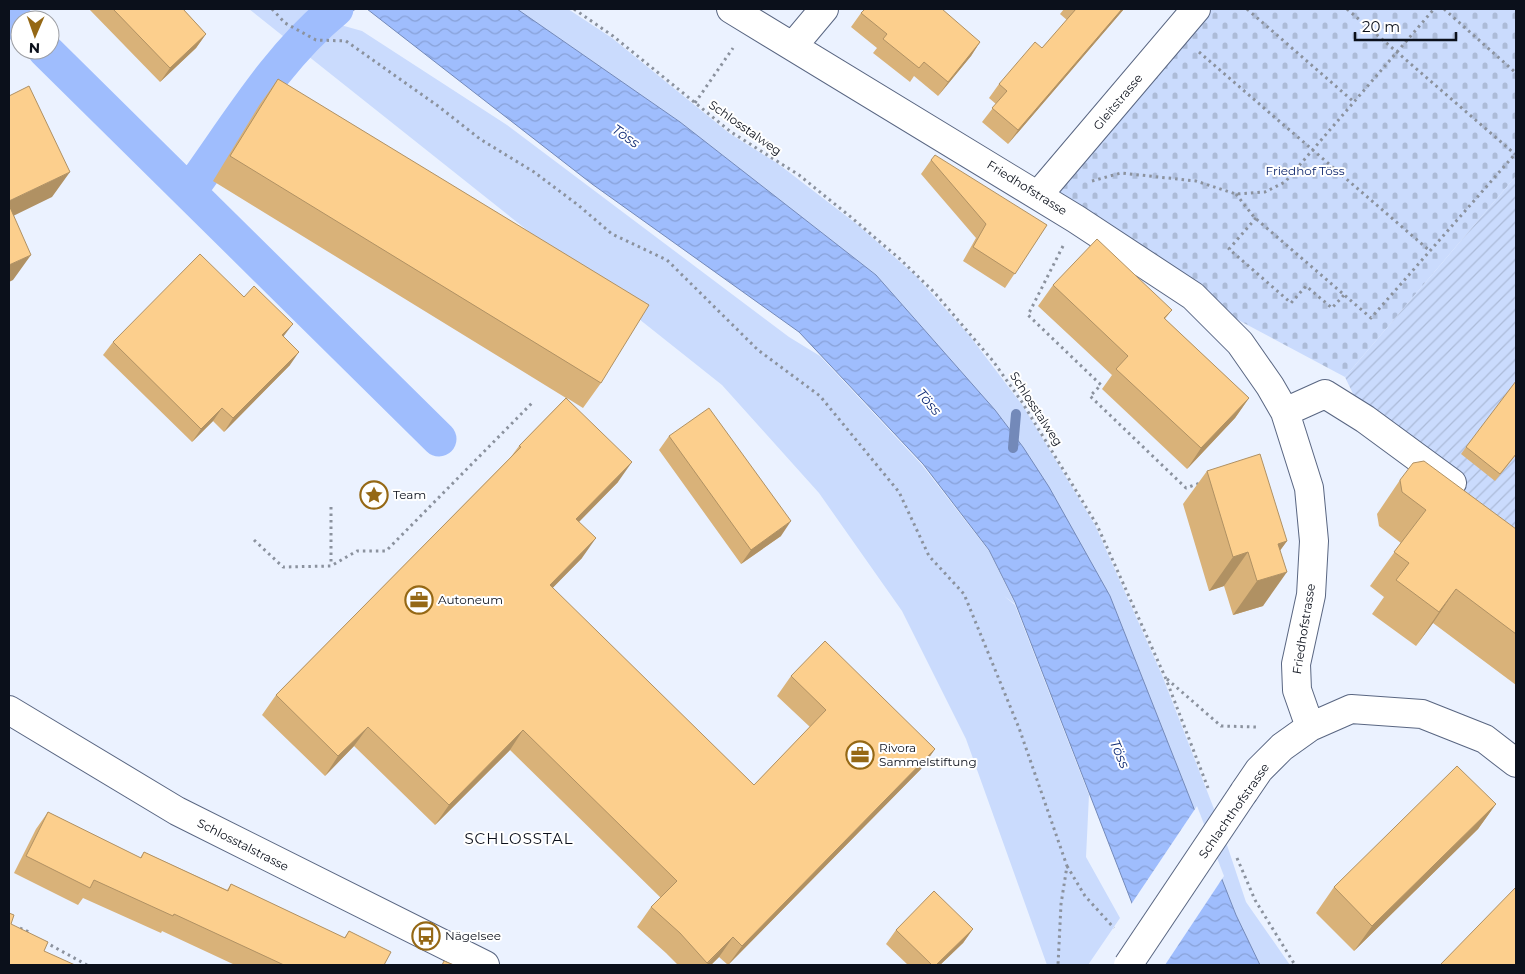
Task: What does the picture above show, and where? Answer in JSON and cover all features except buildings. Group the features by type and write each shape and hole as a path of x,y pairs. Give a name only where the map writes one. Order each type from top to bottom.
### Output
{"street":[{"path":"793,46 824,9"},
{"name":"Gleitstrasse","path":"1039,194 1196,9"},
{"name":"Friedhofstrasse","path":"741,15 1039,194 1193,296 1240,343 1270,386 1285,412 1308,488 1314,541 1311,595 1296,664 1296,690 1310,727"},
{"path":"1285,412 1325,394 1365,419 1469,495"},
{"name":"Schlachthofstrasse","path":"1128,965 1260,770 1282,747 1310,727 1351,709 1422,714 1485,739 1516,763"},
{"name":"Schlosstalstrasse","path":"9,710 176,811 485,965"}],"path":[{"path":"272,9 285,23 315,39 346,41 438,106 480,139 534,172 578,205 612,234 667,260 758,350 820,396 899,492 929,556 964,594 1019,728 1066,863 1085,896 1115,928"},
{"name":"Schlosstalweg","path":"574,9 613,36 731,132 799,175 852,218 900,259 970,332 1022,402 1097,525 1166,679 1211,796"},
{"path":"1247,9 1354,102"},
{"path":"1236,194 1256,218 1371,318 1516,154 1346,9"},
{"path":"1084,183 1120,173 1196,182 1236,194 1265,192 1285,182 1434,9"},
{"path":"1444,9 1516,73"},
{"path":"695,103 741,15"},
{"path":"1195,49 1430,251"},
{"path":"1256,218 1229,249 1291,303 1306,286 1332,308 1344,295"},
{"path":"1076,219 1028,315 1101,385 1090,396 1186,488 1202,483"},
{"path":"254,540 283,567 331,566 357,551 386,550 534,401"},
{"path":"331,506 331,566"},
{"path":"1166,679 1222,726 1258,728"},
{"path":"1237,857 1255,900 1295,965"},
{"path":"1058,965 1066,863"},
{"path":"20,928 87,965"}],"green space":[{"path":"249,9 314,9 330,22 362,31 507,125 789,337 820,356 922,465 989,551 1015,604 1004,596 1015,605 1089,795 1086,857 1120,918 1088,965 1047,965 966,739 902,611 819,493 722,385"},
{"path":"517,9 568,9 612,38 729,133 777,163 858,225 915,275 969,335 1023,406 1095,525 1162,675 1221,827 1246,902 1290,965 1260,965 1236,915 1110,596 1023,447 995,410 876,275 680,122"},
{"name":"Friedhof Töss","path":"1196,9 1516,9 1516,176 1345,377 1193,296 1039,194"},
{"path":"1516,176 1516,531 1365,419 1345,377"}],"water":[{"path":"317,9 356,9 330,22 316,12"},
{"name":"Töss","path":"367,9 517,9 680,122 876,275 995,410 1023,447 1049,487 1110,596 1236,915 1260,965 1156,965 1015,602 989,550 923,464 799,332 592,184"}],"pier":[{"path":"1197,806 1224,876 1165,965 1153,965 1130,906"}],"waterway":[{"path":"189,192 275,72 314,28 336,9"},
{"path":"55,60 439,439"},
{"path":"1013,448 1016,414"}],"place":[{"name":"Team","path":"374,495"},
{"name":"Autoneum","path":"419,600"},
{"name":"Rivora Sammelstiftung","path":"860,755"},
{"name":"Nägelsee","path":"426,936"}],"district":[{"name":"SCHLOSSTAL","path":"519,839"}]}
